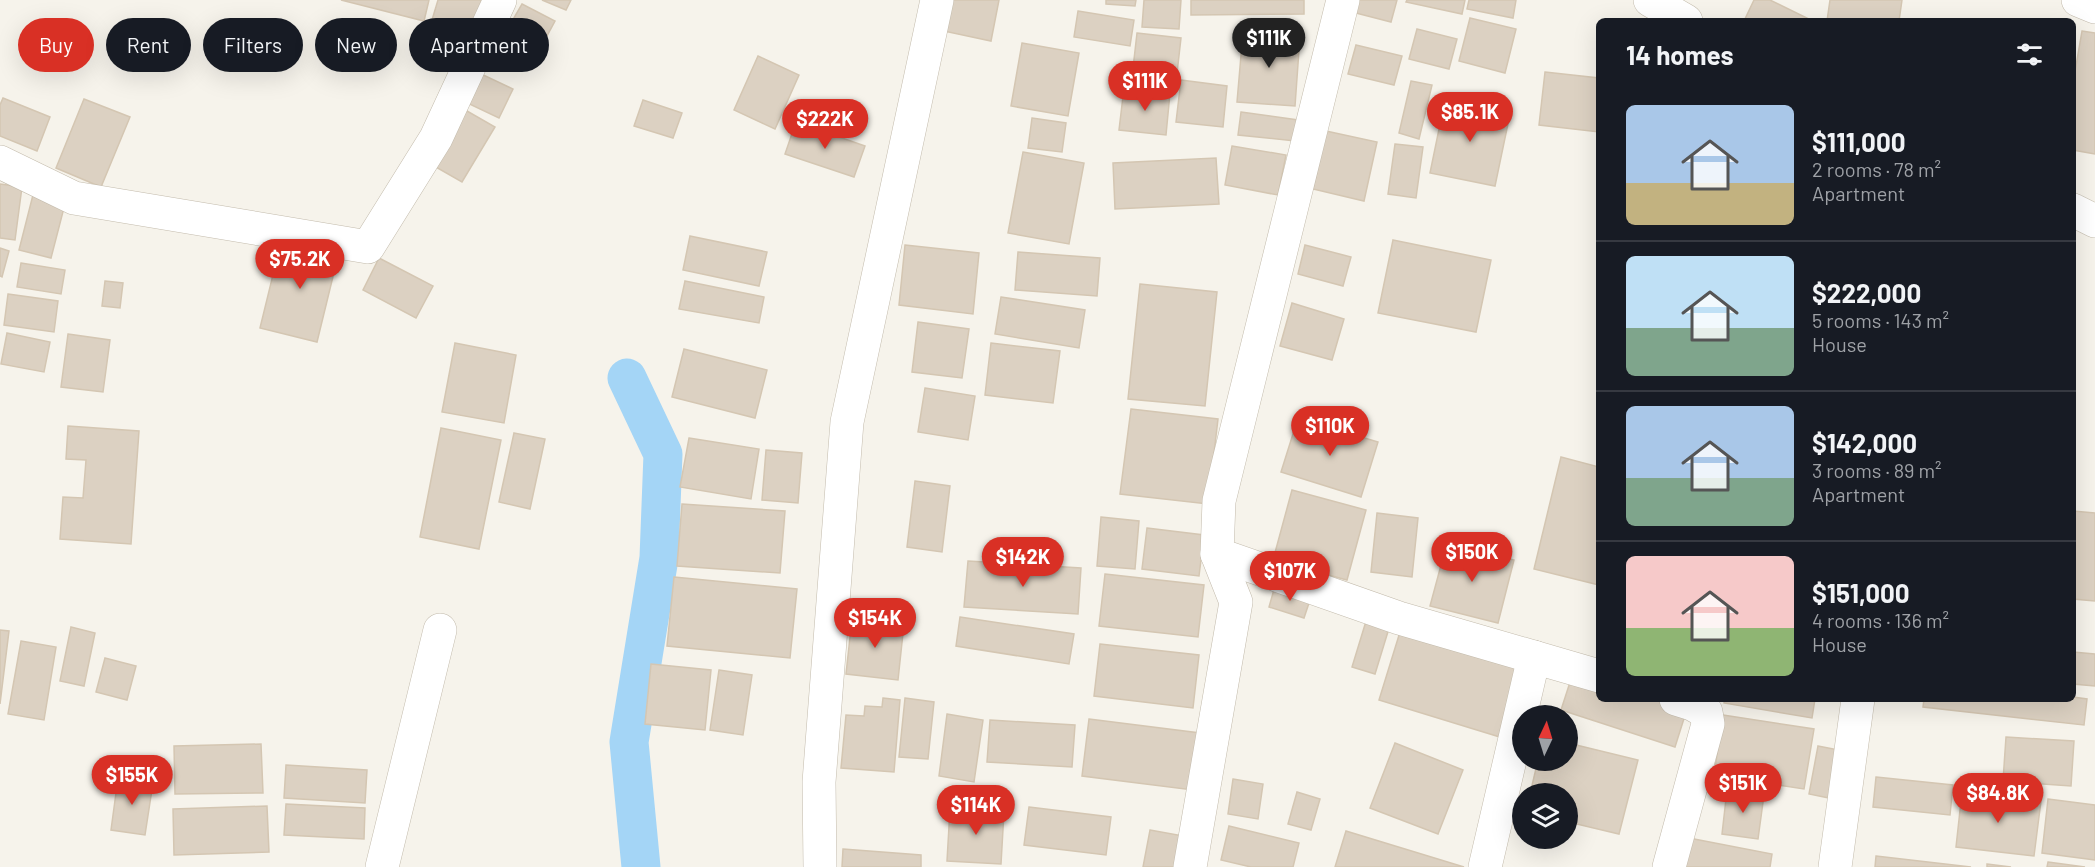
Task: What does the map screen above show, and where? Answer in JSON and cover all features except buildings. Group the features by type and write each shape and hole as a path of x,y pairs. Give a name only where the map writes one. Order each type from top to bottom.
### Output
{"street":[{"path":"0,162 74,198 368,247 436,138 500,0"},
{"path":"820,867 819,782 847,422 937,0"},
{"path":"1190,867 1236,602 1216,554 1219,501 1343,0"},
{"path":"1650,0 1681,18"},
{"path":"2078,0 2095,7"},
{"path":"2076,211 2095,220"},
{"path":"1216,554 1399,618 1596,675"},
{"path":"382,867 440,630"},
{"path":"1485,867 1534,657"},
{"path":"1669,867 1708,724 1706,712 1686,702"},
{"path":"1835,867 1858,702"}],"waterway":[{"path":"627,378 663,454 659,558 629,742 641,867"}]}
